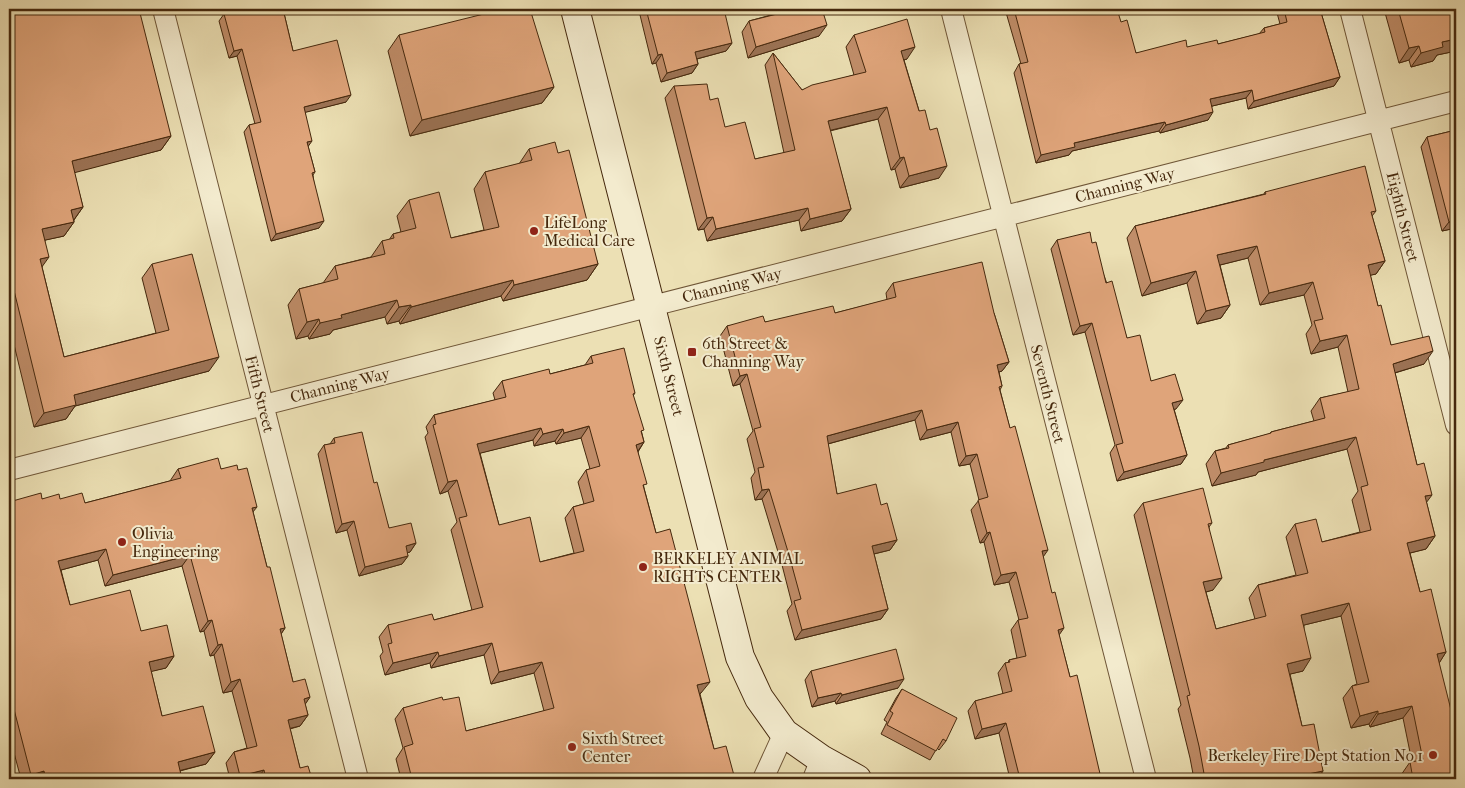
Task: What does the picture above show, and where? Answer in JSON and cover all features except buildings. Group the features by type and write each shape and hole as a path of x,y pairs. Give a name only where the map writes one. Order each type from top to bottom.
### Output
{"street":[{"name":"Fifth Street","path":"163,9 358,779"},
{"name":"Sixth Street","path":"575,9 740,657 759,698 784,733 817,769 857,779"},
{"name":"Seventh Street","path":"951,9 1146,779"},
{"name":"Eighth Street","path":"1350,9 1456,425"},
{"name":"Channing Way","path":"9,470 1456,101"},
{"path":"763,779 784,733"}],"place":[{"name":"LifeLong Medical Care","path":"534,231"},
{"name":"6th Street & Channing Way","path":"692,352"},
{"name":"Olivia Engineering","path":"122,542"},
{"name":"BERKELEY ANIMAL RIGHTS CENTER","path":"643,567"},
{"name":"Sixth Street Center","path":"572,747"},
{"name":"Berkeley Fire Dept Station No 1","path":"1433,755"}]}
